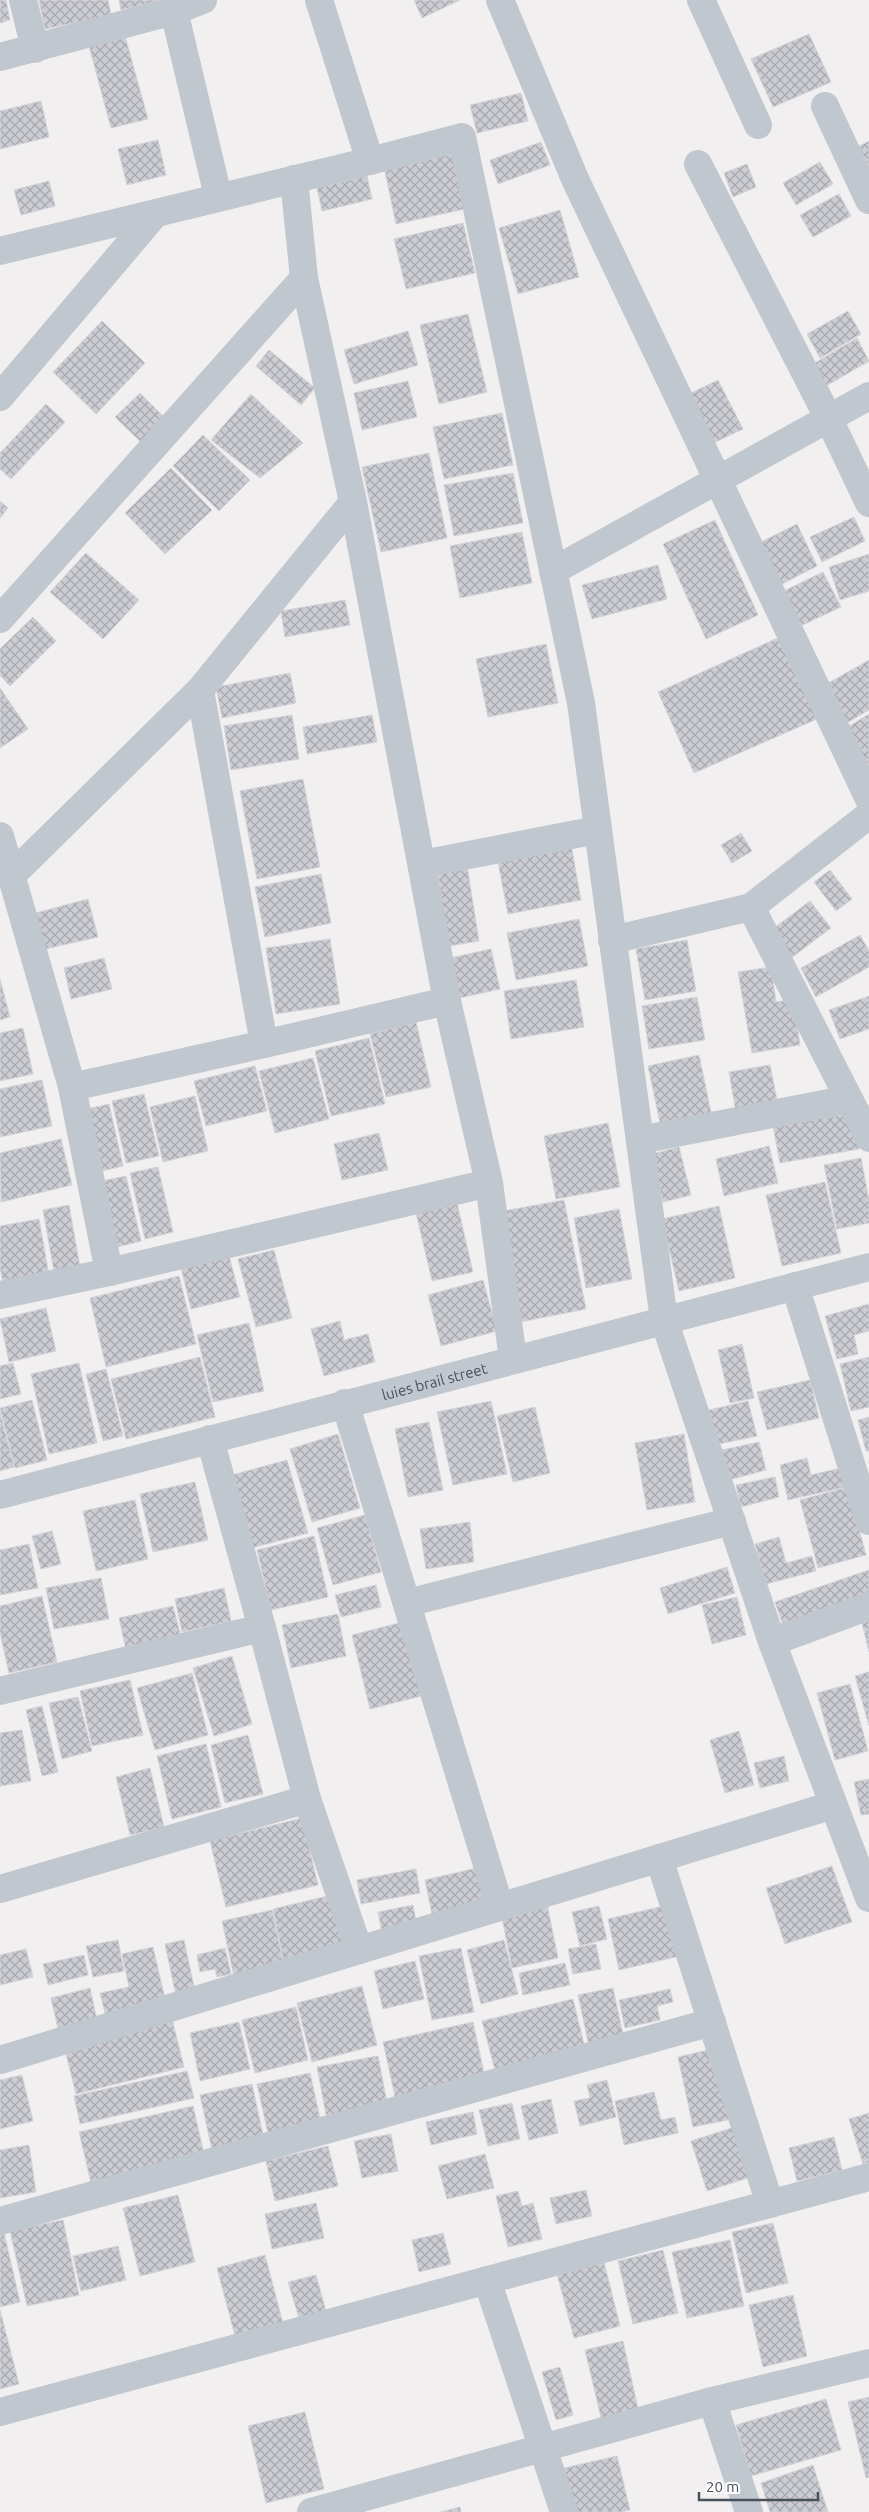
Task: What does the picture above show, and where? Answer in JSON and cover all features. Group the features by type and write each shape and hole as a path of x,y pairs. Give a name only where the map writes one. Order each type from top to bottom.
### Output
{"street":[{"path":"23,0 35,49"},
{"path":"0,57 174,11 203,0"},
{"path":"320,0 370,161"},
{"path":"500,0 575,179 869,799"},
{"path":"701,0 758,125"},
{"path":"174,11 218,196"},
{"path":"825,106 869,200"},
{"path":"0,251 155,214 218,196 462,138 581,703 664,1320 772,1642 869,1898"},
{"path":"698,164 829,419 869,503"},
{"path":"294,179 304,278 353,502 447,1000 489,1183 513,1359"},
{"path":"0,397 155,214"},
{"path":"0,620 304,278"},
{"path":"553,571 869,396"},
{"path":"11,876 200,690 353,502"},
{"path":"200,690 264,1044"},
{"path":"612,940 751,907 869,816"},
{"path":"422,864 597,830"},
{"path":"0,836 72,1087 109,1272"},
{"path":"751,907 869,1138"},
{"path":"72,1087 264,1044 447,1000"},
{"path":"640,1140 849,1099"},
{"path":"0,1295 109,1272 489,1183"},
{"name":"luies brail street","path":"0,1495 869,1267"},
{"path":"795,1286 869,1521"},
{"path":"346,1404 500,1906"},
{"path":"210,1439 307,1799 359,1950"},
{"path":"407,1602 732,1521"},
{"path":"772,1642 869,1606"},
{"path":"0,1691 262,1628"},
{"path":"0,1889 307,1799"},
{"path":"0,2060 833,1805"},
{"path":"659,1858 770,2204"},
{"path":"0,2221 712,2022"},
{"path":"0,2412 869,2177"},
{"path":"487,2280 564,2512"},
{"path":"311,2512 373,2503 544,2447 712,2401 869,2363"},
{"path":"712,2401 749,2512"}],"building":[{"path":"0,0 6,0 10,20 0,23"},
{"path":"39,0 108,0 111,15 45,29"},
{"path":"119,0 163,0 121,10"},
{"path":"414,0 460,0 422,18"},
{"path":"809,34 831,82 773,107 751,59"},
{"path":"125,36 148,119 111,128 89,46"},
{"path":"521,93 528,121 477,133 470,105"},
{"path":"41,101 49,137 0,149 0,111"},
{"path":"158,140 166,175 127,185 118,149"},
{"path":"869,141 869,167 859,146"},
{"path":"541,142 550,165 498,184 490,160"},
{"path":"453,152 465,209 396,224 384,167"},
{"path":"820,162 833,184 796,205 783,183"},
{"path":"747,164 756,187 733,197 724,173"},
{"path":"367,176 372,199 322,211 317,188"},
{"path":"49,181 55,206 21,215 14,190"},
{"path":"839,194 851,216 813,237 800,215"},
{"path":"560,210 579,277 518,294 499,228"},
{"path":"463,223 475,273 406,289 394,239"},
{"path":"848,311 861,334 820,358 807,334"},
{"path":"468,314 487,392 439,404 420,325"},
{"path":"102,321 145,363 96,414 53,372"},
{"path":"408,331 418,365 354,384 344,350"},
{"path":"857,338 869,361 826,386 813,364"},
{"path":"269,350 315,388 301,405 256,366"},
{"path":"718,380 743,429 705,447 681,398"},
{"path":"408,381 417,417 362,430 354,393"},
{"path":"140,393 172,425 148,449 115,417"},
{"path":"251,394 303,443 260,478 211,440"},
{"path":"46,404 65,422 11,479 0,469 0,453"},
{"path":"502,413 513,465 444,479 433,427"},
{"path":"203,435 250,480 219,511 173,466"},
{"path":"429,453 447,538 381,552 362,467"},
{"path":"171,468 212,510 165,554 125,513"},
{"path":"513,473 523,523 454,536 444,485"},
{"path":"0,501 8,508 0,518"},
{"path":"854,517 865,541 822,562 810,537"},
{"path":"715,520 758,615 706,639 663,544"},
{"path":"797,524 817,566 778,586 757,544"},
{"path":"522,532 532,583 460,598 450,546"},
{"path":"86,553 139,600 103,639 50,592"},
{"path":"869,554 869,591 840,600 829,567"},
{"path":"658,565 667,599 592,619 582,585"},
{"path":"823,572 841,607 796,628 780,593"},
{"path":"345,600 350,625 285,637 281,611"},
{"path":"33,617 56,641 10,686 0,675 0,649"},
{"path":"780,637 817,719 694,773 658,692"},
{"path":"546,644 558,703 488,717 476,659"},
{"path":"869,660 869,710 845,724 823,686"},
{"path":"290,673 296,703 222,718 216,687"},
{"path":"0,688 28,729 0,748"},
{"path":"869,714 869,767 846,728"},
{"path":"292,715 299,759 231,770 224,726"},
{"path":"372,715 377,742 307,754 303,727"},
{"path":"303,779 320,867 257,879 240,791"},
{"path":"741,833 752,851 732,863 721,845"},
{"path":"571,844 581,900 508,914 497,857"},
{"path":"466,859 479,941 449,946 436,863"},
{"path":"830,870 852,899 836,911 814,882"},
{"path":"321,874 331,923 265,937 255,887"},
{"path":"88,899 98,937 41,950 32,914"},
{"path":"810,901 831,928 791,958 770,931"},
{"path":"579,919 588,966 516,980 507,933"},
{"path":"860,935 869,951 869,967 816,997 801,968"},
{"path":"330,939 340,1004 276,1014 266,948"},
{"path":"687,940 696,991 645,1000 636,949"},
{"path":"491,949 500,989 460,998 450,958"},
{"path":"104,958 112,989 71,999 64,968"},
{"path":"771,967 776,1002 793,999 800,1045 752,1053 738,972"},
{"path":"0,979 10,1017 0,1020"},
{"path":"576,980 584,1027 511,1039 504,991"},
{"path":"869,996 869,1029 840,1039 829,1010"},
{"path":"697,997 705,1040 649,1049 642,1006"},
{"path":"416,1022 431,1087 386,1097 370,1034"},
{"path":"23,1028 33,1074 0,1081 0,1033"},
{"path":"369,1038 385,1104 331,1116 315,1051"},
{"path":"699,1055 713,1122 662,1132 648,1066"},
{"path":"313,1058 329,1119 275,1133 259,1071"},
{"path":"770,1065 779,1110 737,1118 729,1072"},
{"path":"255,1066 267,1111 206,1126 194,1081"},
{"path":"42,1080 52,1126 0,1137 0,1089"},
{"path":"144,1094 159,1156 126,1163 112,1101"},
{"path":"195,1096 208,1151 163,1162 150,1107"},
{"path":"109,1104 123,1166 98,1172 83,1110"},
{"path":"853,1113 859,1149 780,1163 773,1126"},
{"path":"608,1123 620,1187 556,1199 544,1136"},
{"path":"379,1133 388,1170 342,1180 334,1144"},
{"path":"61,1139 72,1185 1,1202 0,1153"},
{"path":"769,1146 778,1183 724,1196 716,1159"},
{"path":"679,1147 691,1195 663,1202 652,1154"},
{"path":"861,1158 869,1200 869,1223 837,1229 824,1165"},
{"path":"158,1167 173,1232 145,1239 130,1173"},
{"path":"126,1176 141,1241 118,1247 102,1181"},
{"path":"825,1182 841,1253 782,1266 766,1195"},
{"path":"564,1200 586,1309 520,1322 498,1212"},
{"path":"457,1203 473,1272 432,1281 416,1213"},
{"path":"69,1205 80,1267 54,1272 43,1210"},
{"path":"719,1206 735,1278 679,1291 662,1219"},
{"path":"619,1209 632,1279 586,1288 574,1218"},
{"path":"39,1219 49,1275 3,1284 0,1267 0,1226"},
{"path":"274,1250 292,1318 256,1327 238,1259"},
{"path":"228,1252 240,1297 191,1309 180,1264"},
{"path":"179,1276 196,1344 106,1367 90,1298"},
{"path":"483,1280 497,1331 441,1346 428,1295"},
{"path":"869,1304 869,1331 854,1335 858,1354 837,1359 825,1316"},
{"path":"46,1308 56,1351 9,1362 0,1319"},
{"path":"340,1321 344,1340 368,1334 375,1362 324,1376 311,1329"},
{"path":"249,1323 264,1391 213,1402 197,1335"},
{"path":"742,1344 754,1398 730,1403 718,1350"},
{"path":"200,1357 215,1417 126,1439 111,1379"},
{"path":"869,1357 869,1407 851,1411 840,1364"},
{"path":"13,1363 21,1394 0,1399 0,1366"},
{"path":"79,1363 97,1443 49,1454 31,1374"},
{"path":"106,1369 123,1436 103,1441 86,1374"},
{"path":"810,1380 819,1418 767,1430 757,1392"},
{"path":"32,1400 47,1460 15,1468 0,1408"},
{"path":"491,1401 507,1474 453,1485 437,1412"},
{"path":"748,1401 757,1436 714,1445 705,1411"},
{"path":"535,1407 550,1473 513,1482 497,1416"},
{"path":"0,1412 14,1467 0,1471"},
{"path":"869,1417 869,1451 866,1451 858,1420"},
{"path":"429,1422 443,1490 408,1497 395,1429"},
{"path":"338,1434 360,1508 312,1522 290,1449"},
{"path":"684,1434 695,1502 647,1510 635,1443"},
{"path":"759,1442 766,1470 729,1480 722,1450"},
{"path":"807,1458 811,1475 841,1468 846,1487 788,1500 780,1465"},
{"path":"287,1460 308,1533 252,1548 232,1475"},
{"path":"775,1477 779,1497 741,1507 736,1485"},
{"path":"195,1482 208,1540 153,1552 140,1494"},
{"path":"848,1487 866,1555 818,1568 800,1500"},
{"path":"135,1500 148,1559 96,1571 83,1511"},
{"path":"365,1515 381,1572 333,1585 317,1528"},
{"path":"470,1522 474,1562 426,1569 420,1529"},
{"path":"52,1531 61,1564 41,1569 32,1536"},
{"path":"314,1536 328,1597 271,1610 257,1550"},
{"path":"779,1537 786,1563 812,1556 816,1571 766,1584 755,1544"},
{"path":"29,1544 38,1588 0,1595 0,1550"},
{"path":"727,1567 735,1593 668,1614 660,1588"},
{"path":"869,1570 869,1597 783,1625 775,1602"},
{"path":"101,1578 109,1619 54,1629 46,1588"},
{"path":"376,1585 381,1607 341,1617 335,1595"},
{"path":"224,1588 231,1621 182,1632 175,1599"},
{"path":"42,1596 57,1662 9,1673 0,1633 0,1606"},
{"path":"737,1597 746,1635 712,1644 702,1605"},
{"path":"173,1606 181,1637 126,1650 119,1618"},
{"path":"338,1614 346,1656 291,1668 282,1625"},
{"path":"407,1621 425,1695 370,1709 352,1635"},
{"path":"869,1621 869,1652 862,1623"},
{"path":"232,1656 252,1724 214,1736 193,1668"},
{"path":"869,1672 869,1726 855,1676"},
{"path":"192,1673 208,1735 155,1750 137,1688"},
{"path":"130,1680 143,1735 92,1746 80,1691"},
{"path":"850,1684 868,1751 835,1760 817,1693"},
{"path":"78,1697 92,1751 62,1759 49,1703"},
{"path":"42,1706 58,1772 42,1776 26,1710"},
{"path":"22,1730 31,1781 0,1786 0,1733"},
{"path":"739,1731 754,1785 725,1793 710,1740"},
{"path":"248,1735 263,1794 225,1803 211,1745"},
{"path":"206,1744 221,1807 172,1819 157,1756"},
{"path":"784,1756 789,1781 760,1788 754,1763"},
{"path":"150,1768 164,1827 130,1835 116,1777"},
{"path":"869,1779 869,1814 861,1815 854,1782"},
{"path":"302,1818 318,1885 226,1907 210,1841"},
{"path":"832,1866 852,1922 785,1944 766,1888"},
{"path":"481,1867 490,1906 433,1919 425,1880"},
{"path":"416,1869 420,1893 361,1904 357,1880"},
{"path":"332,1895 347,1952 285,1968 273,1909"},
{"path":"547,1904 558,1958 512,1968 501,1913"},
{"path":"413,1905 417,1926 382,1933 378,1912"},
{"path":"668,1905 680,1956 619,1970 608,1919"},
{"path":"599,1906 607,1939 580,1946 572,1912"},
{"path":"272,1910 285,1970 235,1981 222,1921"},
{"path":"118,1940 124,1971 93,1977 86,1946"},
{"path":"184,1940 195,1991 176,1996 165,1944"},
{"path":"504,1940 518,1994 481,2004 467,1950"},
{"path":"596,1944 601,1969 573,1974 568,1949"},
{"path":"153,1947 166,2003 106,2017 100,1993 129,1987 122,1954"},
{"path":"225,1948 231,1974 217,1977 215,1969 200,1972 197,1955"},
{"path":"461,1948 474,2012 432,2020 419,1956"},
{"path":"26,1949 33,1977 0,1985 0,1955"},
{"path":"84,1955 88,1975 48,1985 43,1964"},
{"path":"415,1961 424,1999 383,2009 374,1971"},
{"path":"565,1963 570,1985 523,1995 519,1973"},
{"path":"362,1986 377,2045 312,2062 297,2003"},
{"path":"90,1988 97,2020 58,2029 51,1998"},
{"path":"613,1988 624,2039 589,2046 578,1995"},
{"path":"670,1989 673,2002 657,2006 660,2020 625,2028 619,2000"},
{"path":"573,1999 586,2052 496,2074 482,2021"},
{"path":"296,2007 308,2060 255,2073 242,2020"},
{"path":"171,2015 184,2067 76,2094 63,2042"},
{"path":"239,2022 250,2069 200,2081 190,2033"},
{"path":"473,2022 486,2082 396,2101 383,2042"},
{"path":"716,2048 732,2119 693,2127 678,2057"},
{"path":"378,2056 388,2108 327,2120 317,2067"},
{"path":"187,2071 194,2098 80,2124 74,2096"},
{"path":"310,2073 322,2127 269,2138 257,2084"},
{"path":"22,2075 33,2121 0,2129 0,2080"},
{"path":"607,2080 616,2117 580,2126 574,2101 590,2098 587,2085"},
{"path":"252,2084 264,2139 212,2150 200,2095"},
{"path":"654,2092 661,2120 675,2117 678,2133 624,2145 615,2101"},
{"path":"551,2099 558,2133 529,2140 521,2106"},
{"path":"512,2103 520,2139 488,2146 479,2110"},
{"path":"193,2106 205,2158 91,2183 79,2132"},
{"path":"473,2112 477,2134 431,2145 426,2122"},
{"path":"869,2113 869,2163 863,2164 849,2119"},
{"path":"741,2125 757,2175 707,2191 691,2141"},
{"path":"391,2134 398,2171 362,2178 354,2141"},
{"path":"834,2137 842,2170 797,2181 789,2148"},
{"path":"29,2145 36,2192 0,2198 0,2150"},
{"path":"328,2146 338,2186 275,2201 266,2161"},
{"path":"485,2154 494,2188 447,2199 438,2166"},
{"path":"586,2190 592,2216 556,2224 550,2198"},
{"path":"518,2191 522,2206 533,2203 542,2239 508,2247 496,2196"},
{"path":"178,2195 195,2262 140,2276 123,2208"},
{"path":"316,2203 324,2238 272,2249 265,2214"},
{"path":"63,2220 79,2295 27,2306 10,2231"},
{"path":"773,2223 788,2283 746,2293 732,2232"},
{"path":"4,2232 20,2302 0,2307 0,2233"},
{"path":"443,2233 451,2264 419,2272 412,2240"},
{"path":"730,2240 744,2306 687,2318 672,2252"},
{"path":"118,2246 126,2280 81,2291 73,2256"},
{"path":"663,2250 678,2313 633,2324 618,2261"},
{"path":"265,2255 284,2327 236,2340 217,2268"},
{"path":"604,2262 620,2326 574,2338 557,2274"},
{"path":"316,2275 326,2311 299,2318 288,2282"},
{"path":"793,2295 807,2356 763,2367 749,2305"},
{"path":"0,2310 19,2384 0,2389"},
{"path":"623,2341 639,2413 602,2422 585,2350"},
{"path":"560,2367 573,2415 556,2420 542,2372"},
{"path":"869,2397 869,2477 866,2478 848,2402"},
{"path":"826,2399 841,2450 751,2476 736,2425"},
{"path":"305,2412 324,2489 266,2503 248,2426"},
{"path":"617,2456 630,2510 620,2512 570,2512 560,2469"},
{"path":"813,2465 828,2512 770,2512 761,2483"},
{"path":"460,2507 461,2512 441,2512"}]}
